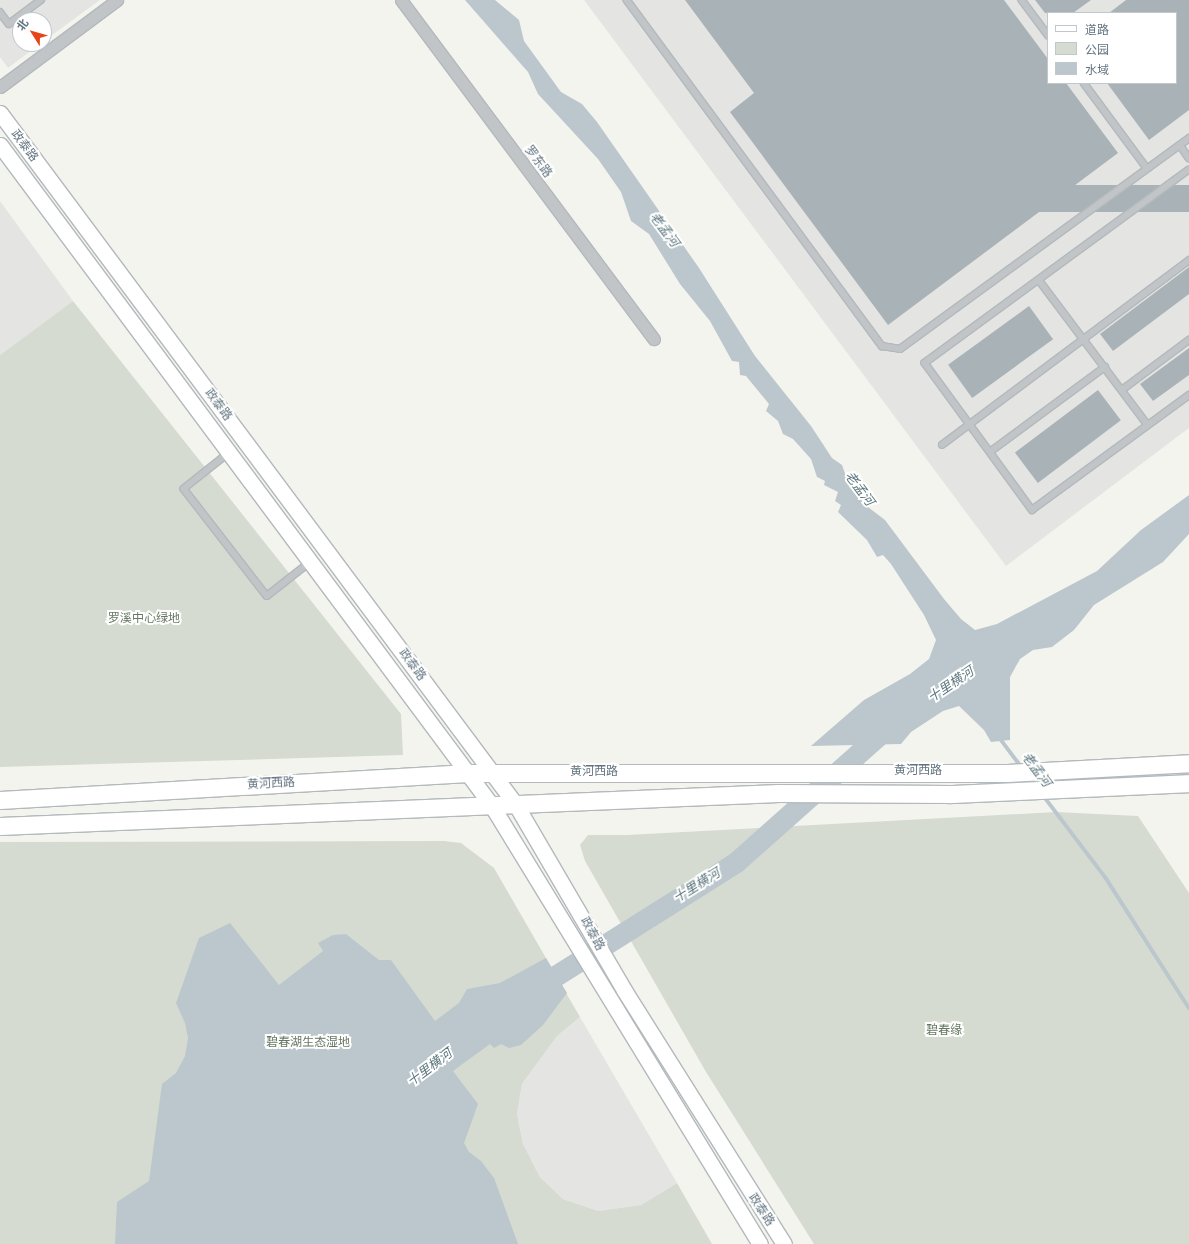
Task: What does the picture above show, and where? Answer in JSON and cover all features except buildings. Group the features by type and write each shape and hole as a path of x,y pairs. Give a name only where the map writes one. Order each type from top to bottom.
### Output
{"main road":[{"name":"政泰路","path":"0,113 516,805 586,921 624,990 784,1244"},
{"name":"政泰路","path":"0,145 492,806 610,1003 760,1244"},
{"name":"黄河西路","path":"0,800 492,772 794,773 884,771 1007,773 1189,763"},
{"name":"黄河西路","path":"0,826 778,793 1025,791 1189,783"}],"street":[{"path":"0,87 117,0"},
{"name":"罗东路","path":"401,0 654,339"}],"lane":[{"path":"0,12 9,24 41,0"},
{"path":"627,0 882,346 900,350 1189,138"},
{"path":"1022,0 1047,34"},
{"path":"1085,84 1147,168"},
{"path":"1180,144 1189,158"},
{"path":"1189,170 925,363 1032,510 1189,395"},
{"path":"942,445 1189,260"},
{"path":"1039,280 1148,425"},
{"path":"1122,390 1189,340"},
{"path":"990,452 1105,367"},
{"path":"229,453 184,488 267,596 311,562"}],"shaded area":[{"path":"0,0 100,0 52,35 52,12 12,12 12,52 29,52 8,68 0,57"},
{"path":"584,0 1189,0 1189,428 1006,566"},
{"path":"0,201 73,301 0,355"},
{"path":"580,1017 677,1183 641,1205 598,1211 563,1199 540,1177 523,1144 517,1114 522,1084 557,1036"}],"green space":[{"name":"罗溪中心绿地","path":"73,301 401,714 403,755 0,767 0,355"},
{"name":"碧春缘","path":"1056,812 1138,816 1189,893 1189,1244 814,1244 706,1072 585,861 580,845 588,835 627,835"},
{"name":"碧春湖生态湿地","path":"444,841 461,843 494,868 580,1017 557,1036 522,1084 517,1114 523,1144 540,1177 563,1199 598,1211 641,1205 677,1183 712,1244 0,1244 0,842"}],"water":[{"path":"465,0 495,0 519,20 524,41 561,92 582,104 597,122 699,268 755,356 811,426 832,458 842,465 847,479 864,504 885,520 944,599 961,619 975,630 997,624 1097,571 1141,530 1189,495 1189,534 1163,562 1094,605 1074,630 1052,647 1033,650 1020,659 1010,677 1010,740 991,742 984,730 959,706 943,711 911,732 901,744 811,746 864,700 910,674 929,659 936,640 924,615 891,564 883,555 877,557 867,540 838,512 841,505 835,501 838,492 824,485 825,481 817,477 811,459 793,439 783,434 778,421 766,411 769,404 746,376 740,375 739,362 732,361 710,321 680,284 649,234 631,221 621,192 598,159 538,94 528,72"},
{"path":"230,923 279,985 323,951 318,943 333,935 346,934 379,960 391,960 435,1021 459,1003 467,989 500,983 546,958 567,993 543,1025 521,1045 509,1048 501,1044 494,1048 490,1044 453,1071 478,1104 464,1143 469,1152 481,1161 494,1178 518,1244 115,1244 117,1202 149,1181 162,1084 176,1073 185,1056 188,1038 185,1023 176,1003 199,938"}],"waterway":[{"name":"十里横河","path":"533,990 736,862 889,726"},
{"name":"老孟河","path":"999,737 1022,767"},
{"name":"老孟河","path":"1043,795 1106,878 1189,1008"}]}
